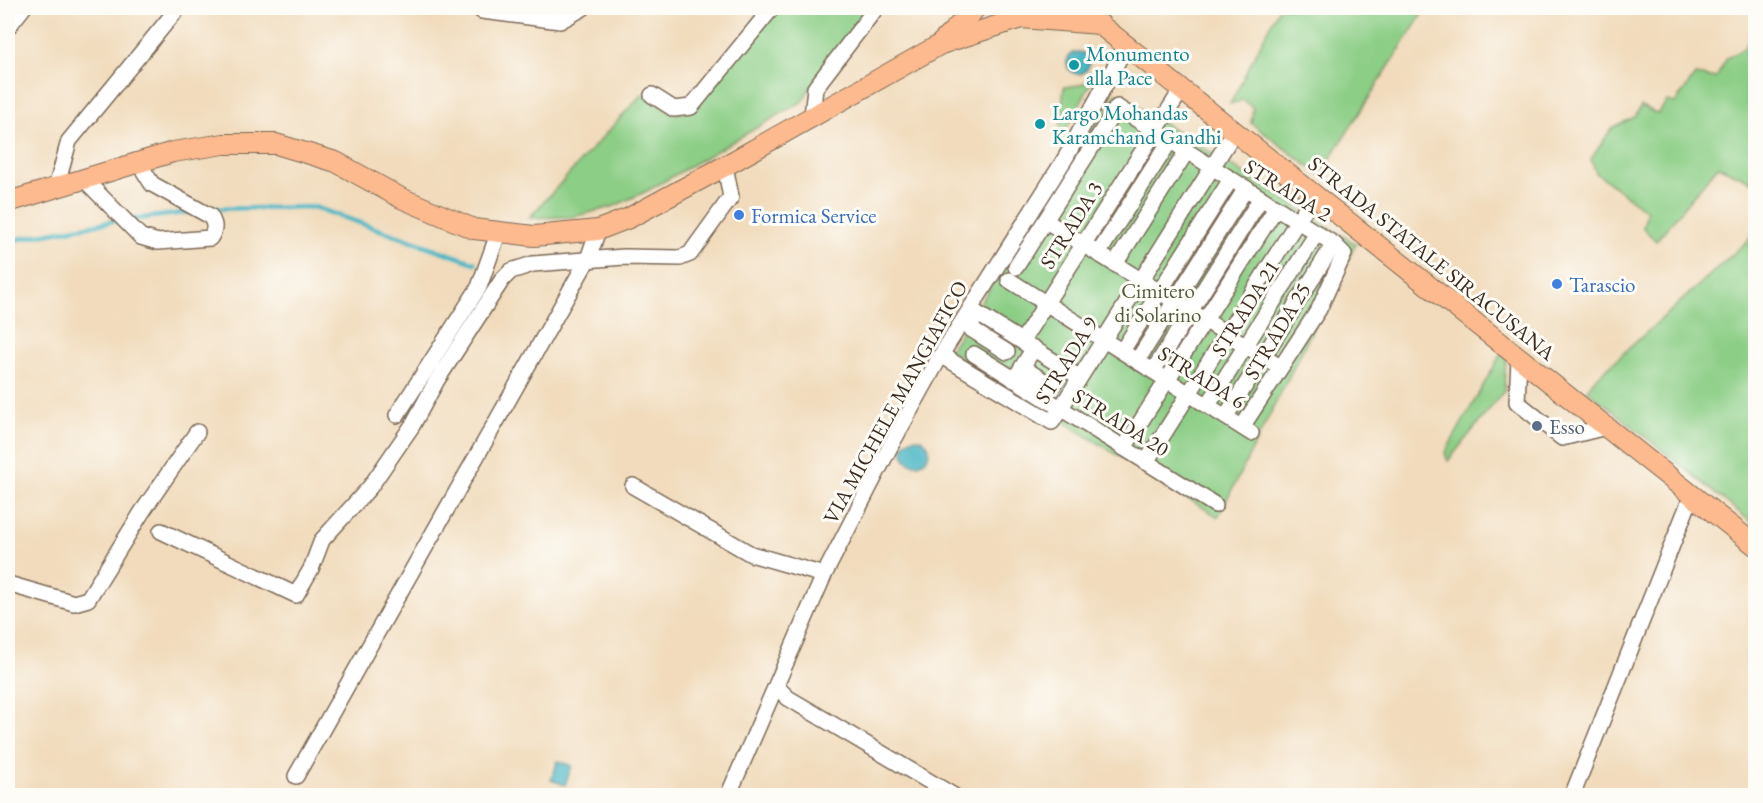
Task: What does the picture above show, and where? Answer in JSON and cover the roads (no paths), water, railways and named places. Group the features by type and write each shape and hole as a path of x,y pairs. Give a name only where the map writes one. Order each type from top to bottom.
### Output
{"main road":[{"path":"940,44 976,8"},
{"name":"STRADA STATALE SIRACUSANA","path":"1079,8 1755,546"},
{"path":"8,202 138,162 224,144 276,144 336,162 401,198 444,218 498,234 534,236 598,230 629,218 725,166 940,44 1025,13 1100,24"}],"street":[{"path":"8,27 23,8"},
{"path":"56,188 69,141 178,8"},
{"path":"478,8 482,11 560,21 583,8"},
{"path":"652,95 674,110 691,106 772,8"},
{"path":"812,116 815,88 876,8"},
{"name":"VIA MICHELE MANGIAFICO","path":"728,795 824,575 941,355 1066,157 1127,45"},
{"name":"STRADA 3","path":"996,369 1020,353 1046,304 1182,89"},
{"name":"STRADA 2","path":"1046,221 1117,107 1339,249"},
{"name":"STRADA 9","path":"941,355 1052,422 1235,131"},
{"path":"1098,254 1170,141"},
{"path":"1115,264 1187,151"},
{"path":"84,179 141,237 158,242 210,238 214,232 214,224 210,216 152,184 138,162"},
{"path":"161,531 296,595 311,569 322,540 370,487 412,426 437,380 502,280 511,271 533,264 636,256 680,258 690,254 731,197 725,166"},
{"path":"1122,351 1231,179"},
{"path":"1137,361 1246,188"},
{"path":"1146,462 1314,195"},
{"path":"1153,371 1262,198"},
{"path":"1124,448 1276,207"},
{"path":"1046,221 1280,367"},
{"name":"STRADA 6","path":"1046,221 1012,273 1046,304 1247,430"},
{"path":"296,776 588,259 598,230"},
{"name":"STRADA 21","path":"1208,405 1317,233"},
{"path":"397,415 479,287 498,234"},
{"path":"1226,416 1263,357 1339,249"},
{"name":"STRADA 25","path":"1247,430 1280,367 1319,309 1339,249"},
{"path":"974,321 1055,381 1079,377"},
{"name":"STRADA 20","path":"974,354 996,369 1020,353 1055,381 1060,408 1215,505"},
{"path":"1519,359 1516,402 1562,438 1606,427"},
{"path":"8,584 74,603 88,599 142,512 197,432"},
{"path":"633,486 752,554 824,575"},
{"path":"1572,795 1692,495"},
{"path":"777,687 788,698 950,794"}],"water":[{"path":"1078,52 1088,59 1089,63 1082,73 1078,74 1068,67 1067,63 1074,53"},
{"path":"916,438 925,442 929,451 925,460 916,464 907,460 903,451 907,442"},
{"path":"558,761 572,766 565,785 551,780"}],"waterway":[{"path":"205,209 314,207 475,263"},
{"path":"128,220 191,212"},
{"path":"8,241 120,220"}],"place":[{"name":"Monumento alla Pace","path":"1074,65"},
{"name":"Largo Mohandas Karamchand Gandhi","path":"1040,124"},
{"name":"Formica Service","path":"739,215"},
{"name":"Tarascio","path":"1557,284"},
{"name":"Esso","path":"1537,426"}],"park label":[{"name":"Cimitero di Solarino","path":"1158,302"}]}
